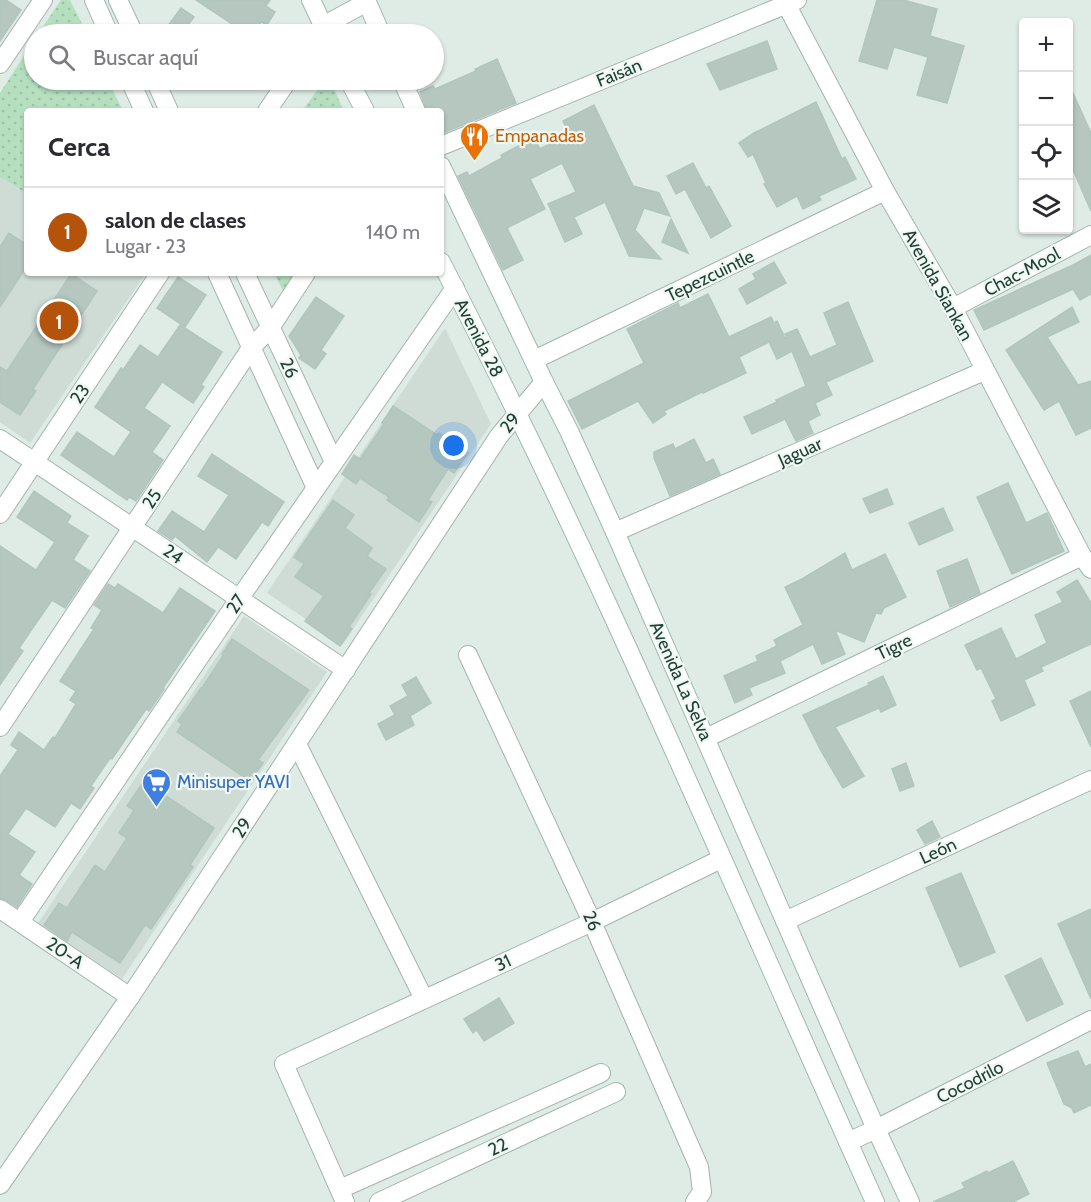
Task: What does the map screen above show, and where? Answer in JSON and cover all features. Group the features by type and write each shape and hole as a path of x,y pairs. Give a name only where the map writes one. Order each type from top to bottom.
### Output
{"street":[{"path":"27,24 43,0"},
{"path":"94,0 105,24"},
{"path":"118,0 129,24"},
{"path":"311,0 320,24"},
{"path":"334,24 366,1 376,24"},
{"name":"Faisán","path":"444,145 789,2"},
{"name":"Avenida Siankan","path":"789,2 885,191 952,308 1087,562"},
{"path":"0,64 24,28"},
{"path":"135,90 143,108"},
{"path":"160,90 168,108"},
{"path":"269,108 281,90"},
{"path":"354,90 363,108"},
{"path":"407,90 415,108"},
{"name":"Avenida La Selva","path":"444,172 569,431 615,532 910,1202"},
{"name":"Tepezcuintle","path":"534,360 885,191"},
{"name":"Chac-Mool","path":"952,308 1091,236"},
{"name":"Avenida 28","path":"444,268 518,413"},
{"name":"23","path":"0,514 158,276"},
{"path":"219,276 316,488"},
{"name":"26","path":"246,276 334,462"},
{"name":"25","path":"0,726 251,348 270,328 304,276"},
{"name":"27","path":"20,922 239,599 455,288"},
{"name":"Jaguar","path":"615,532 984,371"},
{"name":"29","path":"0,1185 130,997 499,436 544,382"},
{"name":"Avenida La Selva","path":"518,413 673,747 875,1202"},
{"name":"24","path":"0,438 346,670"},
{"name":"Tigre","path":"706,738 1087,562"},
{"name":"26","path":"468,656 592,922 699,1167 698,1197"},
{"path":"297,744 424,999"},
{"name":"León","path":"785,921 1091,780"},
{"name":"31","path":"342,1196 284,1064 592,922 721,859"},
{"name":"20-A","path":"0,909 130,997"},
{"name":"Cocodrilo","path":"848,1142 1091,1020"},
{"path":"342,1196 601,1072"},
{"name":"22","path":"379,1202 616,1092"}],"shaded area":[{"path":"0,177 24,192 24,276 144,276 30,443 0,422"},
{"path":"445,328 491,424 343,644 267,593"},
{"path":"244,616 327,672 122,979 38,923"}],"green space":[{"path":"61,0 70,0 82,24 45,24"},
{"path":"24,56 24,90 113,90 122,108 24,108 24,192 0,177 0,93"},
{"path":"318,90 335,90 343,108 304,108"},
{"path":"276,276 293,276 283,291"}],"building":[{"path":"0,0 6,0 21,10 0,41"},
{"path":"196,0 270,0 266,6 275,12 268,24 262,22 260,24 232,24"},
{"path":"877,0 903,0 937,9 930,36 964,46 947,103 917,95 928,57 894,47 887,69 859,61"},
{"path":"181,8 194,17 189,24 169,24"},
{"path":"767,41 777,69 720,90 707,64"},
{"path":"497,59 516,103 444,133 444,108 426,108 420,92 444,90 444,85 476,71 475,69"},
{"path":"1073,93 1091,133 1091,211 1073,170"},
{"path":"816,102 842,159 845,157 856,179 819,196 821,200 803,209 797,196 777,207 764,184 766,183 753,154 748,157 739,143"},
{"path":"594,105 633,186 659,193 670,216 644,208 635,230 661,259 629,256 605,202 574,217 582,234 565,242 548,204 576,192 562,163 530,179 545,209 507,228 523,260 503,270 458,176 467,172 469,176 502,158 501,155 534,138 540,149 569,134 563,121"},
{"path":"693,163 706,188 709,186 731,226 711,238 685,189 676,194 667,176"},
{"path":"671,219 688,253 662,242"},
{"path":"9,233 24,243 24,271 0,307 0,247"},
{"path":"1091,255 1091,294 1080,300 1073,289 984,330 974,310"},
{"path":"774,262 786,283 747,304 739,289 756,279 753,274"},
{"path":"70,276 74,276 97,291 33,389 36,391 20,415 0,402 0,367 7,371"},
{"path":"178,277 206,295 185,327 157,308"},
{"path":"708,294 729,337 771,317 774,323 777,321 785,338 787,337 785,334 797,329 810,357 837,345 824,313 848,302 873,361 826,382 832,395 815,403 820,415 808,421 813,433 796,441 785,419 752,434 744,417 806,386 792,351 777,359 769,342 739,357 746,373 664,411 666,414 653,423 638,401 582,429 568,401 644,363 627,329 678,303 680,308"},
{"path":"316,297 344,316 321,350 326,354 315,369 299,358 301,355 289,336"},
{"path":"1072,307 1079,322 1047,337 1078,385 1091,381 1091,428 1076,435 1059,401 1044,410 1006,350"},
{"path":"180,325 222,352 201,385 204,387 193,403 162,382 144,408 170,426 152,452 163,460 136,501 129,497 127,500 61,455 77,432 114,457 131,432 95,407 121,368 123,370 140,345 158,357"},
{"path":"393,406 468,453 454,473 448,469 428,500 432,502 419,522 387,500 389,497 360,478 356,484 342,474 354,455 360,459 384,424 382,423"},
{"path":"694,439 706,463 713,459 720,474 670,496 654,458 654,452 673,444 675,449"},
{"path":"212,454 284,502 268,526 262,522 236,559 218,547 207,562 175,536 172,540 158,531 172,511 204,532 229,495 198,476"},
{"path":"1008,483 1026,523 1047,513 1064,551 1012,574 977,497"},
{"path":"887,489 893,504 870,513 863,499"},
{"path":"34,491 71,516 67,523 88,536 73,560 90,571 65,608 52,600 19,648 23,651 0,685 0,546 36,570 55,542 17,517"},
{"path":"333,500 354,515 345,528 372,548 367,556 386,569 369,593 371,594 349,627 352,629 340,646 305,621 324,596 295,577 304,564 294,557"},
{"path":"943,508 953,530 919,545 909,523"},
{"path":"845,553 852,570 885,554 906,597 884,608 881,614 876,613 864,642 835,630 845,654 822,664 813,644 780,661 785,673 749,688 752,695 735,703 724,676 758,661 756,656 777,646 774,640 803,625 785,587"},
{"path":"967,559 980,593 950,607 937,571"},
{"path":"1077,580 1091,603 1091,644 1041,667 1043,671 1024,680 1035,705 1001,721 992,701 996,699 981,668 977,670 965,645 1001,628 1016,659 1047,643 1035,615 1063,602 1057,592"},
{"path":"108,584 115,588 118,584 163,613 180,588 215,611 149,711 146,709 112,759 110,758 91,786 94,788 80,809 71,803 55,827 26,808 8,834 35,852 19,875 32,884 17,907 0,898 0,776 18,750 11,745 19,732 44,750 53,737 55,738 76,704 70,700 76,691 60,681 94,629 91,628 102,610 94,605"},
{"path":"232,639 309,690 258,760 263,763 250,781 177,732 182,724 178,721 202,688"},
{"path":"883,676 896,705 881,712 879,708 835,727 864,776 843,788 803,715 869,685 868,683"},
{"path":"416,677 431,703 410,716 414,725 386,740 378,724 395,715 390,706 408,696 402,685"},
{"path":"1091,691 1091,747 1070,701"},
{"path":"906,763 914,786 900,791 892,769"},
{"path":"144,781 214,828 190,865 193,867 151,929 145,925 120,963 72,932 67,941 44,925 59,903 67,908 95,865 105,872 127,838 119,833 134,810 127,806"},
{"path":"932,821 940,837 925,844 917,830"},
{"path":"961,873 995,952 960,967 926,888"},
{"path":"1091,909 1091,999 1058,924"},
{"path":"1041,958 1063,1004 1027,1021 1005,976"},
{"path":"499,998 514,1023 484,1041 477,1030 473,1033 464,1019"},
{"path":"1078,1051 1085,1067 1091,1064 1091,1105 1074,1113 1072,1108 1064,1104 1047,1063"},
{"path":"1013,1161 1029,1194 1013,1202 933,1202 965,1188 962,1183"}],"place":[{"name":"Empanadas","path":"474,162"},
{"name":"salon de clases","path":"59,321"},
{"name":"Minisuper YAVI","path":"156,808"}]}
